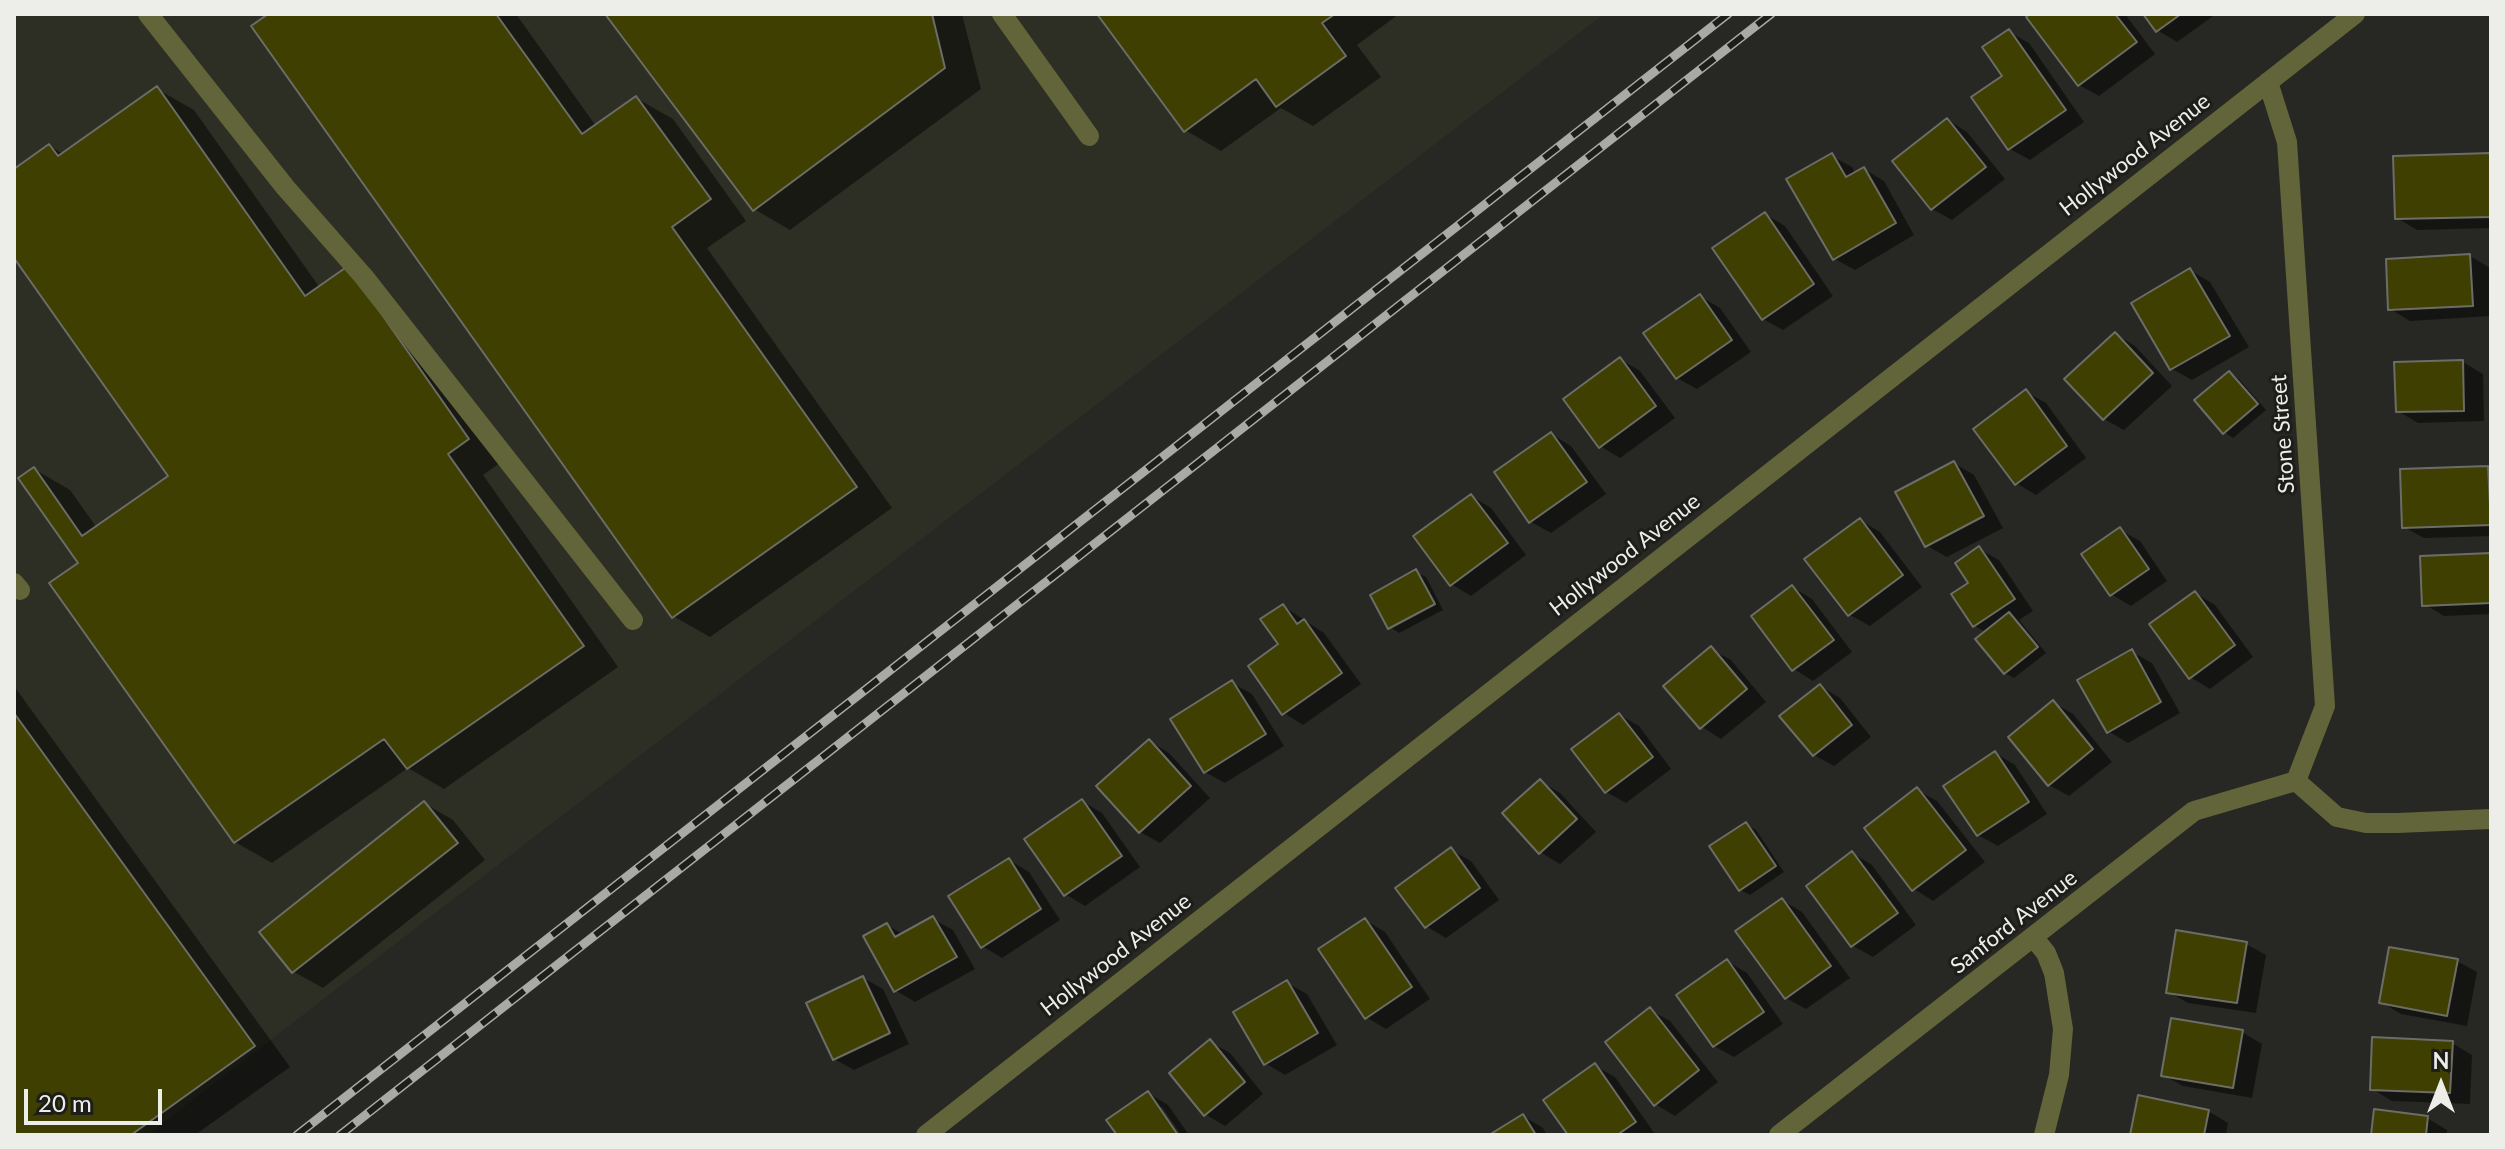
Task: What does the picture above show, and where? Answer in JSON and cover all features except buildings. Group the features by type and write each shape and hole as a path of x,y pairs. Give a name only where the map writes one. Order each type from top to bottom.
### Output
{"street":[{"path":"148,14 285,187 364,277 633,620"},
{"path":"1002,14 1089,136"},
{"name":"Hollywood Avenue","path":"926,1135 2355,14"},
{"name":"Stone Street","path":"2268,82 2287,142 2325,706 2296,781"},
{"path":"2296,781 2337,817 2366,823 2491,819"},
{"name":"Sanford Avenue","path":"1779,1135 2194,811 2296,781"},
{"path":"2033,937 2046,953 2054,973 2063,1029 2059,1075 2044,1135"}],"shaded area":[{"path":"14,14 1604,14 147,1135 14,1135"}],"railway":[{"path":"297,1135 1728,14"},
{"path":"340,1135 1771,14"}]}
